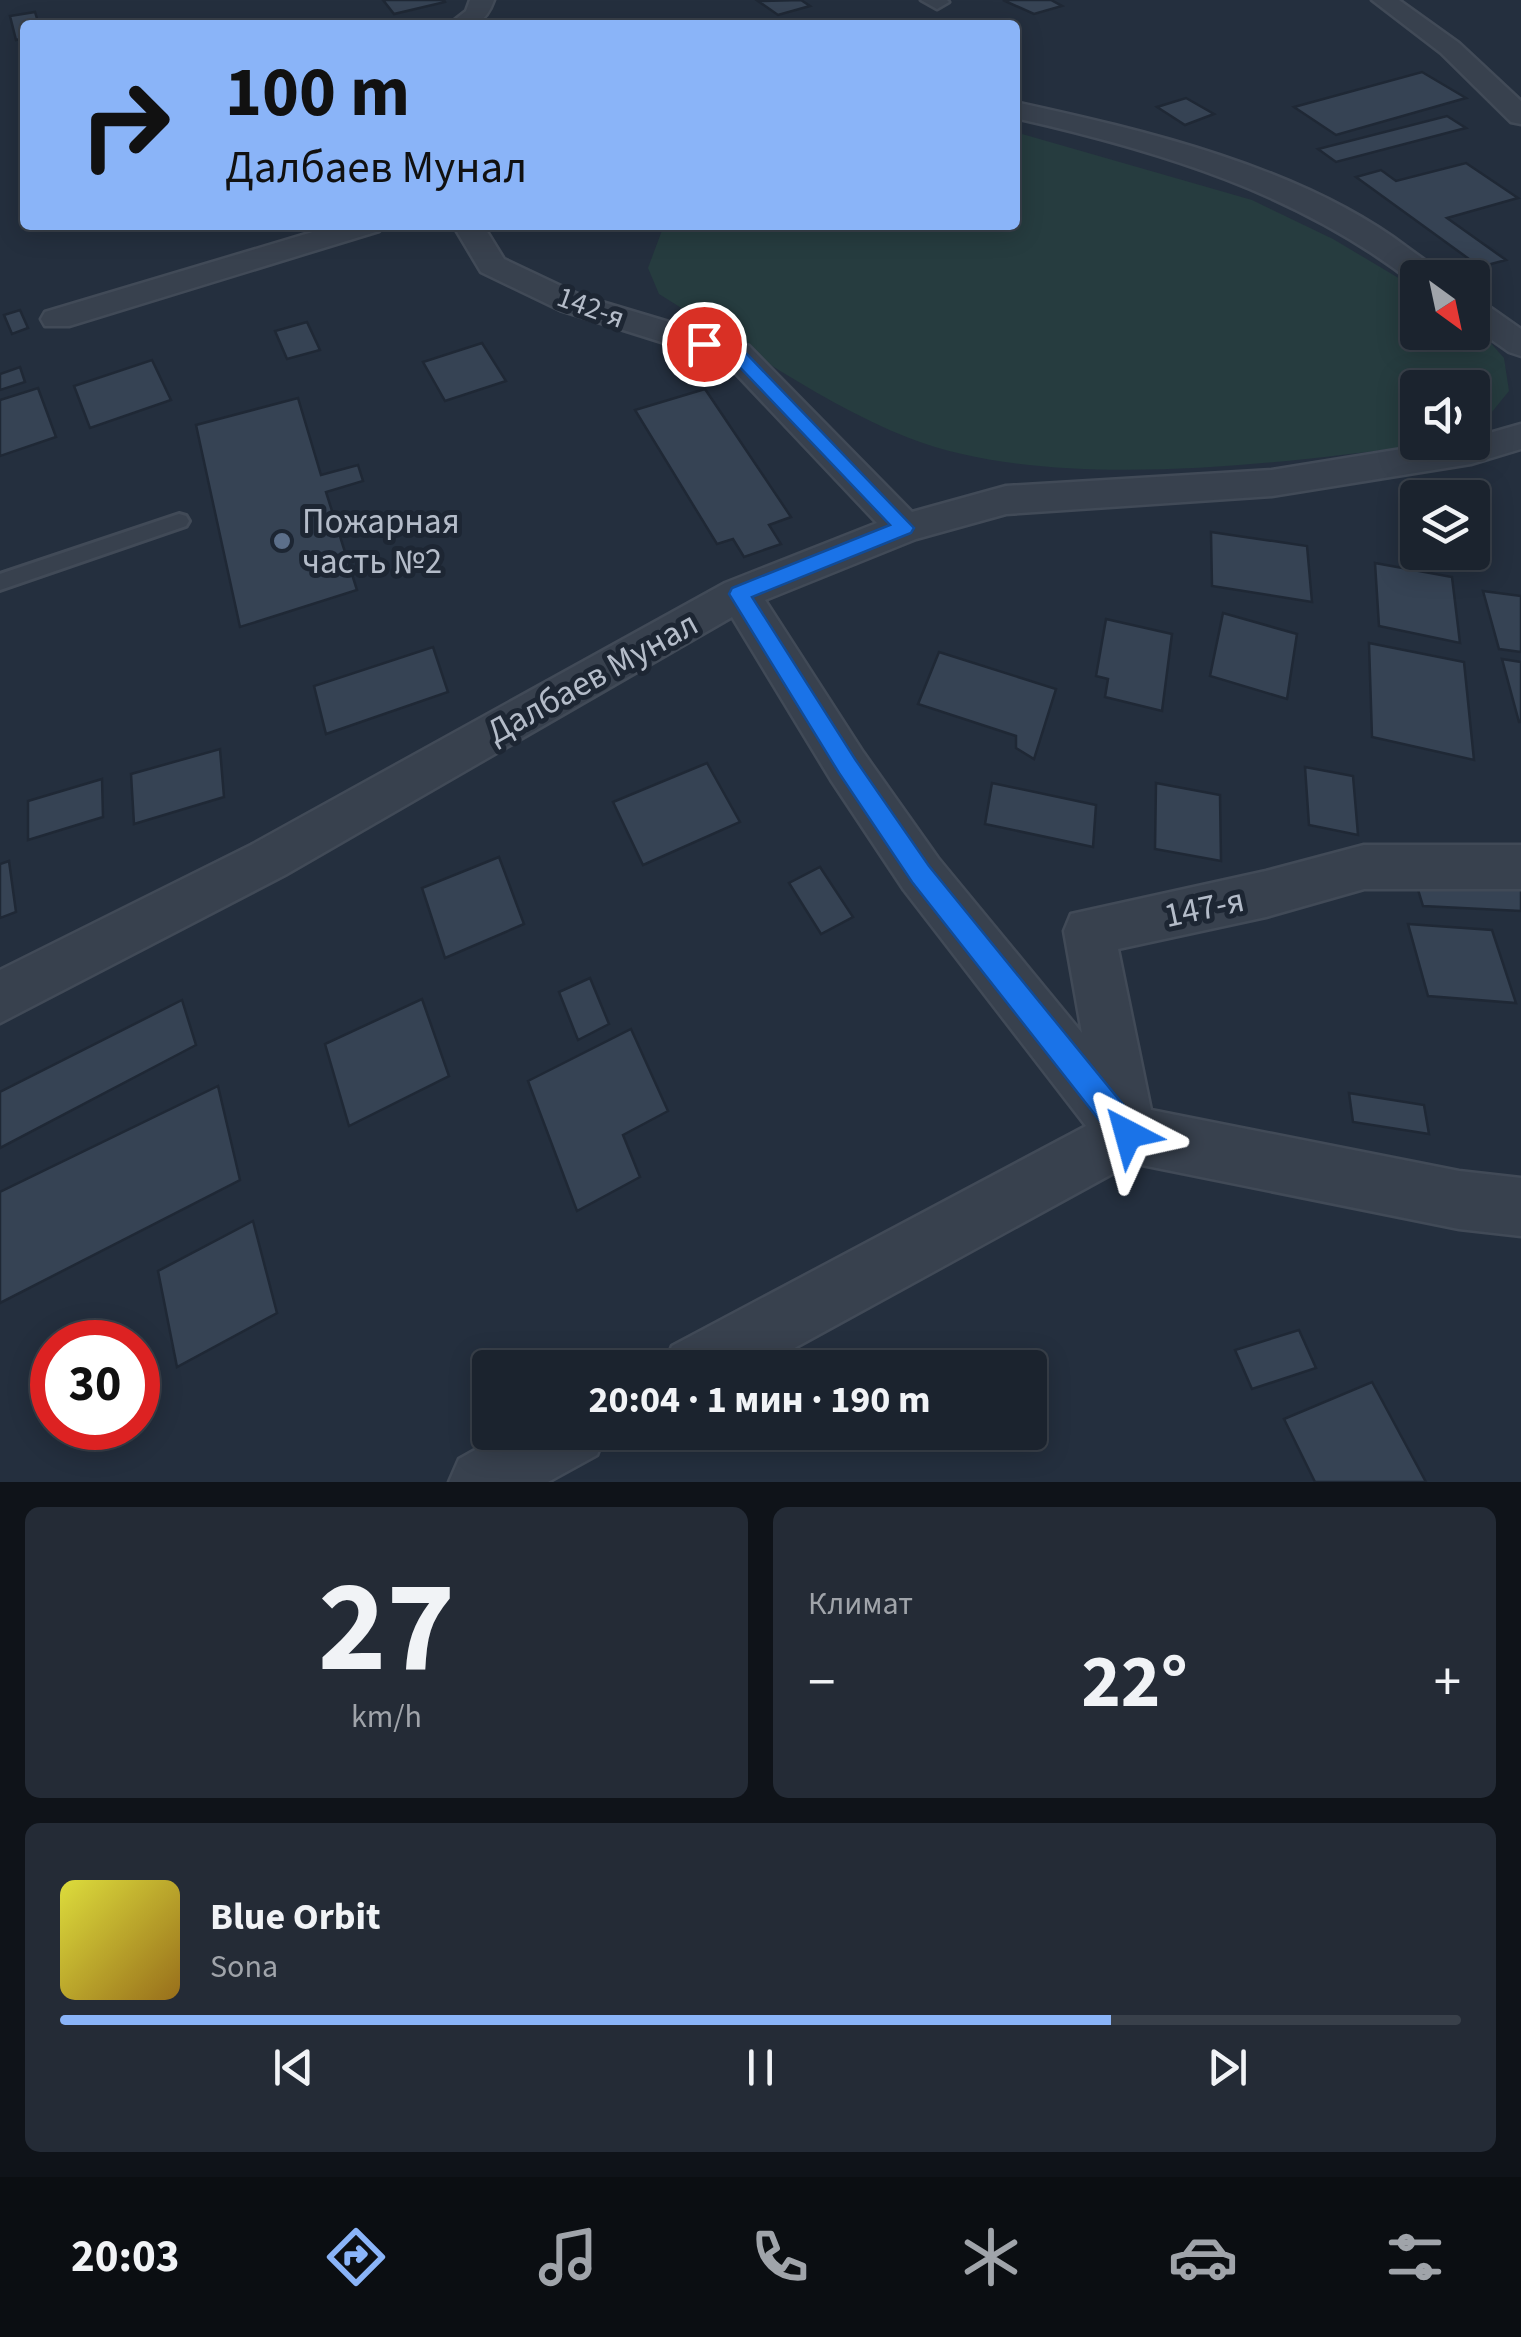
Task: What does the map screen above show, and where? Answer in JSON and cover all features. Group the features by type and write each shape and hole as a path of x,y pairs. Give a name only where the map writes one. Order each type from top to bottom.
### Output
{"street":[{"path":"469,20 478,15 482,0"},
{"path":"1388,1 1450,48 1521,116"},
{"path":"1020,111 1135,140 1259,184 1360,229 1402,260"},
{"path":"57,319 351,230"},
{"name":"142-я","path":"471,230 492,265 572,303 737,354 904,528"},
{"path":"1490,323 1521,346"},
{"name":"Далбаев Мунал","path":"0,997 268,860 739,594 904,528 1006,500 1272,482 1471,450 1521,436"},
{"path":"739,594 847,766 921,874 1128,1134"},
{"name":"147-я","path":"1128,1134 1089,931 1266,894 1364,867 1521,866"},
{"path":"727,1350 1128,1134 1459,1200 1521,1207"},
{"path":"482,1482 541,1450"}],"lane":[{"path":"0,582 179,521"}],"green space":[{"path":"1020,133 1252,200 1333,239 1400,279 1400,350 1490,350 1490,342 1504,358 1509,391 1490,414 1490,370 1400,370 1400,448 1226,466 1091,469 1026,465 965,455 876,424 781,371 659,294 648,268 662,230 1020,230"}],"building":[{"path":"383,0 444,0 445,2 394,14"},
{"path":"801,0 810,6 778,15 758,1"},
{"path":"1003,0 1051,0 1062,6 1034,14"},
{"path":"35,12 37,20 20,20 20,39 16,40 10,16"},
{"path":"1422,72 1466,98 1336,135 1294,107"},
{"path":"1186,98 1214,114 1185,125 1157,107"},
{"path":"1447,116 1466,128 1336,162 1318,149"},
{"path":"1466,163 1518,198 1447,218 1506,260 1490,264 1490,260 1470,260 1356,177 1381,170 1396,181"},
{"path":"20,310 28,328 12,334 4,315"},
{"path":"307,322 320,350 287,359 275,331"},
{"path":"482,343 506,381 445,401 423,362"},
{"path":"152,360 171,400 90,428 74,386"},
{"path":"20,367 25,382 0,390 0,374"},
{"path":"38,388 56,437 0,456 0,400"},
{"path":"705,389 791,517 769,525 781,544 744,557 733,539 717,544 635,410"},
{"name":"Пожарная часть №2","path":"298,398 321,475 358,465 363,481 326,492 357,590 240,627 196,425"},
{"path":"1211,532 1307,546 1312,602 1212,586"},
{"path":"1375,563 1452,577 1460,643 1379,626"},
{"path":"1483,591 1521,596 1521,652 1499,649"},
{"path":"1223,613 1297,634 1287,699 1210,676"},
{"path":"1106,619 1172,634 1162,711 1105,697 1108,679 1096,676"},
{"path":"1369,643 1464,662 1474,760 1372,737"},
{"path":"433,647 448,692 326,734 314,686"},
{"path":"939,652 1056,689 1034,759 1016,748 1016,736 918,704"},
{"path":"1502,659 1521,662 1521,722 1519,722"},
{"path":"220,749 224,797 134,824 131,774"},
{"path":"707,763 740,822 643,865 613,802"},
{"path":"1305,767 1353,776 1358,835 1309,825"},
{"path":"102,779 103,817 28,840 28,801"},
{"path":"992,783 1096,805 1093,847 985,824"},
{"path":"1156,783 1220,795 1221,861 1155,849"},
{"path":"499,857 524,924 445,958 422,888"},
{"path":"9,861 16,912 0,918 0,864"},
{"path":"820,867 853,917 821,934 789,883"},
{"path":"1416,883 1521,889 1521,911 1423,906"},
{"path":"1408,924 1492,930 1516,1003 1428,996"},
{"path":"590,978 609,1024 578,1040 559,992"},
{"path":"422,999 449,1076 349,1126 325,1044"},
{"path":"182,1000 196,1045 0,1148 0,1092"},
{"path":"631,1029 668,1111 623,1135 640,1177 577,1211 528,1081"},
{"path":"218,1086 240,1180 0,1303 0,1192"},
{"path":"1349,1093 1424,1105 1429,1134 1353,1122"},
{"path":"253,1221 277,1313 177,1367 158,1271"},
{"path":"1299,1330 1316,1368 1252,1389 1235,1350"},
{"path":"1372,1382 1426,1482 1315,1482 1284,1419"}],"place":[{"name":"Пожарная часть №2","path":"282,541"}],"route":[{"path":"704,344 737,354 904,528 739,594 847,766 921,874 1128,1134"}]}
